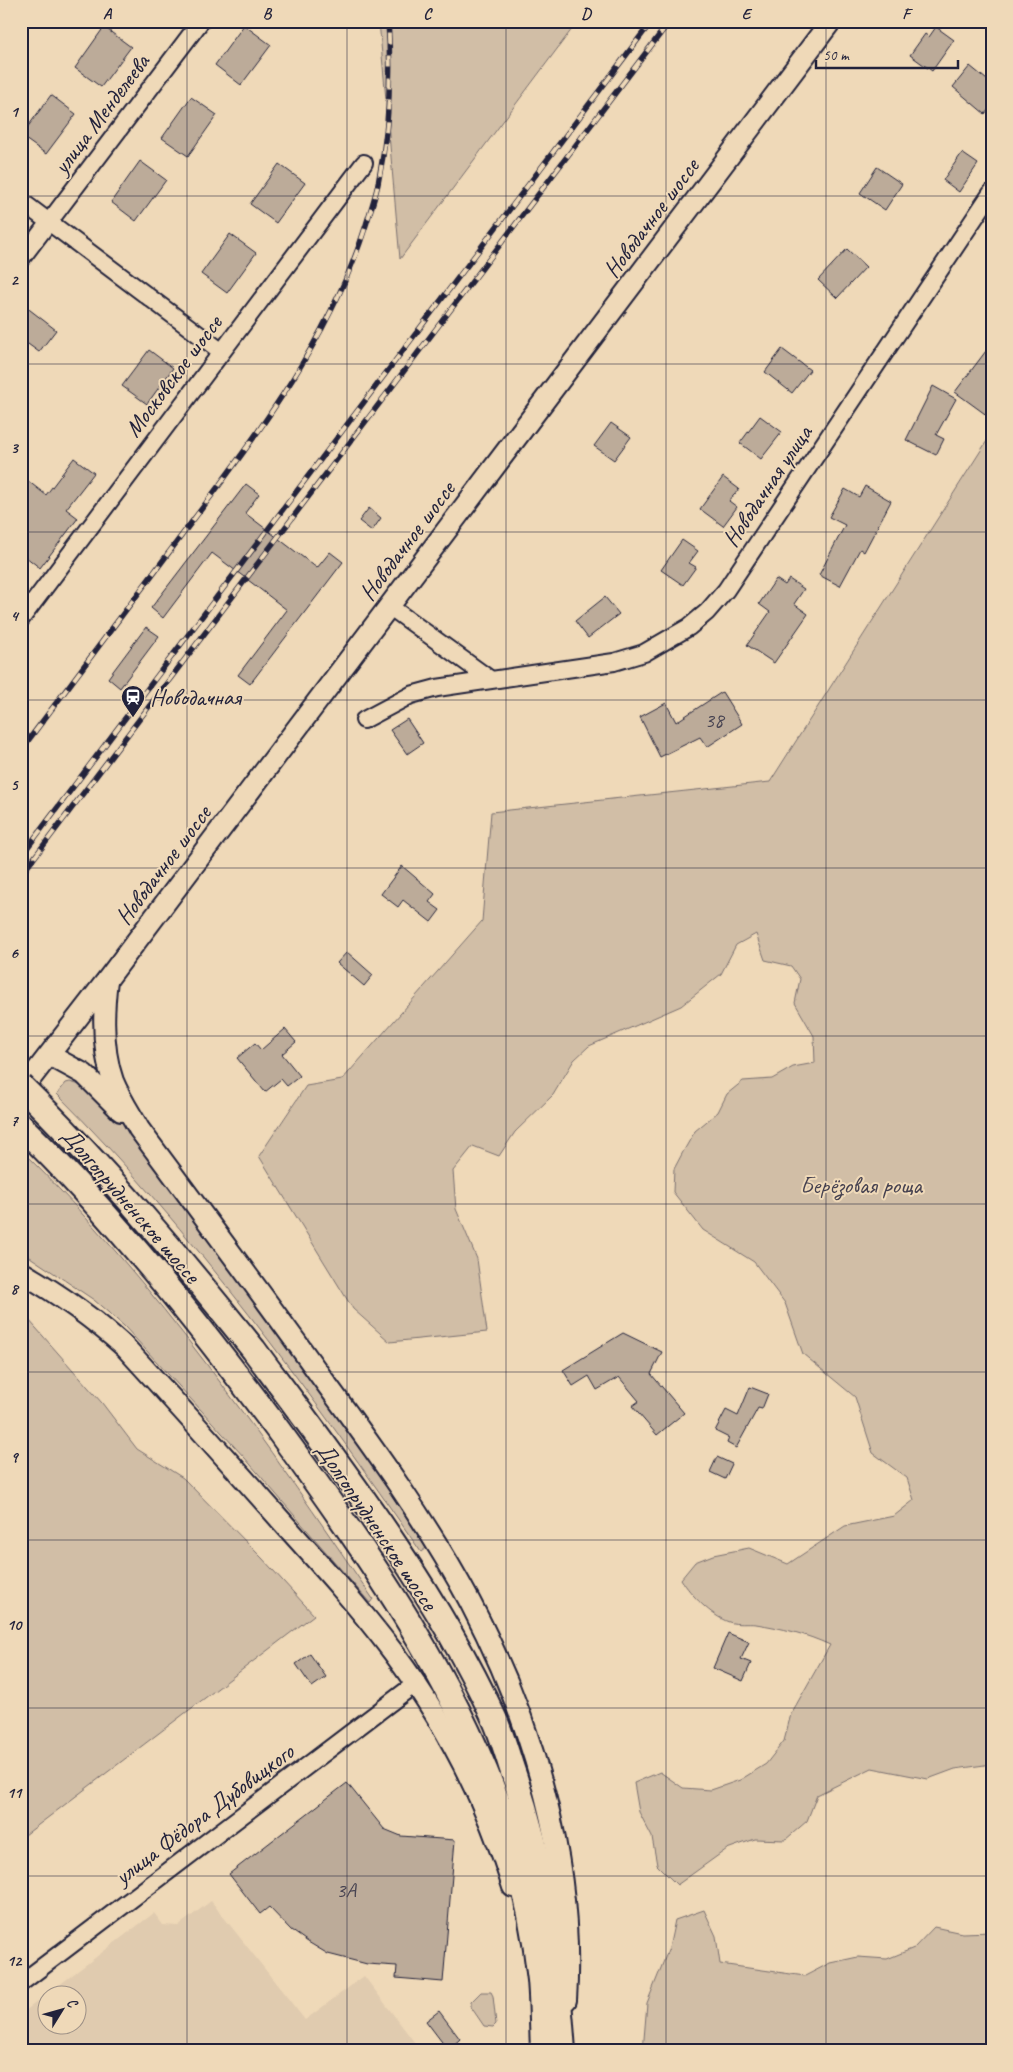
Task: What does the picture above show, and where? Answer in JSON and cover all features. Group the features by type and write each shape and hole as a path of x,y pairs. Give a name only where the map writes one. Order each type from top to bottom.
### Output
{"main road":[{"name":"Долгопрудненское шоссе","path":"21,1086 74,1138 141,1211 254,1350 367,1506 414,1576 463,1657 495,1719 532,1830 547,1899 557,1974 563,2051"},
{"name":"Долгопрудненское шоссе","path":"21,1126 54,1158 119,1230 232,1368 344,1522 390,1591 438,1671 469,1731 511,1842 527,1902 540,1980 542,2051"}],"street":[{"name":"улица Менделеева","path":"21,259 201,21"},
{"name":"Новодачное шоссе","path":"21,1091 107,980 831,21"},
{"name":"Московское шоссе","path":"21,618 364,163"},
{"name":"Новодачная улица","path":"364,720 411,695 437,688 614,662 644,653 689,627 707,612 732,582 992,192"},
{"path":"21,201 222,352"},
{"path":"389,606 491,680"},
{"path":"107,980 105,998 108,1064 120,1097 139,1129 375,1451 448,1563 479,1622 502,1672 541,1777 554,1832 564,1893 568,1964 563,2051"},
{"path":"49,1054 84,1074 139,1129"},
{"path":"21,1272 76,1307 125,1347 346,1592 393,1652 452,1745 476,1791 499,1843 514,1890 525,1940 540,1980"},
{"name":"улица Фёдора Дубовицкого","path":"21,1983 415,1684"}],"shaded area":[{"path":"211,1901 305,2020 364,1976 421,2051 21,2051 21,2014 38,2001 38,2034 88,2034 88,1984 61,1984 154,1913 163,1925 178,1926"}],"green space":[{"path":"379,21 578,21 400,259"},
{"name":"Берёзовая роща","path":"992,433 992,1764 955,1769 928,1779 872,1768 817,1795 807,1821 785,1840 755,1839 727,1849 677,1885 657,1865 652,1837 639,1812 634,1783 660,1772 683,1788 711,1790 740,1780 766,1764 784,1741 791,1714 830,1645 785,1630 756,1624 732,1623 722,1619 702,1604 681,1579 695,1562 713,1555 749,1548 788,1564 845,1526 894,1516 914,1500 907,1478 873,1453 855,1397 803,1354 785,1303 754,1262 703,1230 673,1192 674,1169 683,1152 695,1131 718,1112 727,1094 743,1081 772,1079 793,1067 815,1063 814,1036 795,1003 800,979 791,966 765,960 756,934 736,945 721,974 681,1006 589,1046 574,1060 553,1095 515,1132 499,1156 473,1146 453,1171 456,1209 477,1259 487,1332 390,1342 353,1309 259,1156 306,1086 342,1080 482,921 491,812 770,782"},
{"path":"70,1082 80,1085 95,1101 103,1097 141,1144 359,1445 426,1548 421,1552 294,1374 203,1257 107,1146 57,1094 66,1083"},
{"path":"21,1150 71,1201 118,1255 208,1366 292,1481 373,1599 370,1603 244,1457 124,1326 94,1300 21,1251"},
{"path":"21,1311 102,1403 137,1449 183,1478 262,1558 314,1615 25,1835 21,1831"},
{"path":"704,1910 716,1936 720,1964 805,1976 830,1963 858,1957 887,1959 914,1948 934,1927 962,1933 992,1932 992,2051 643,2051 647,2003 669,1948 675,1920"},
{"path":"481,1992 491,1992 493,1996 496,2024 493,2027 484,2026 471,2007 471,2002"}],"building":[{"path":"244,25 271,45 241,85 215,65"},
{"path":"104,27 131,47 101,87 75,68"},
{"path":"936,27 954,40 932,71 910,55 925,34 929,37"},
{"path":"970,66 992,84 992,105 985,114 953,87"},
{"path":"51,95 76,114 46,154 21,136"},
{"path":"191,97 217,115 188,156 162,138"},
{"path":"962,153 978,164 959,192 943,180"},
{"path":"140,161 166,180 136,221 111,202"},
{"path":"279,164 305,183 276,223 250,204"},
{"path":"877,167 902,184 885,210 860,193"},
{"path":"230,234 256,253 227,293 201,274"},
{"path":"847,249 866,267 837,298 818,280"},
{"path":"21,303 56,330 39,352 21,339"},
{"path":"992,343 992,419 955,392"},
{"path":"782,349 810,370 792,393 765,372"},
{"path":"149,350 173,368 147,404 122,386"},
{"path":"933,386 956,399 936,435 944,439 936,455 906,440"},
{"path":"760,416 782,432 761,459 740,443"},
{"path":"611,423 631,437 614,460 594,446"},
{"path":"74,458 94,473 66,509 78,518 40,568 21,553 21,489 28,481 46,495"},
{"path":"723,477 739,489 729,501 737,507 723,526 700,509"},
{"path":"246,484 259,494 245,513 317,568 330,552 343,562 250,684 238,675 287,610 252,583 212,553 163,618 151,608"},
{"path":"865,486 891,501 864,552 860,549 840,586 819,575 845,525 829,517 845,489 859,497"},
{"path":"369,508 381,518 372,531 359,521"},
{"path":"682,540 698,551 689,563 696,567 683,585 661,570"},
{"path":"776,579 785,585 789,579 804,589 794,604 808,614 774,663 747,645 770,612 759,604"},
{"path":"605,597 619,614 588,638 575,621"},
{"path":"146,627 159,636 120,688 108,678"},
{"path":"722,692 742,724 707,747 700,737 660,757 640,717 666,703 676,722"},
{"path":"407,719 423,743 407,754 390,730"},
{"path":"402,866 435,894 429,902 440,910 431,922 403,900 398,907 381,894"},
{"path":"347,952 373,975 364,986 337,963"},
{"path":"285,1029 296,1042 282,1054 300,1076 287,1086 281,1079 265,1092 237,1058 255,1043 261,1050"},
{"path":"623,1333 662,1352 651,1374 684,1413 657,1435 632,1406 639,1401 619,1377 597,1390 589,1376 573,1386 563,1370"},
{"path":"750,1387 768,1394 762,1409 758,1408 736,1448 727,1443 729,1438 715,1431 726,1410 738,1416"},
{"path":"717,1457 732,1464 725,1479 710,1472"},
{"path":"728,1633 749,1642 741,1659 751,1663 743,1681 713,1668"},
{"path":"310,1654 326,1677 312,1687 296,1664"},
{"path":"347,1783 384,1829 401,1836 455,1840 443,1982 396,1978 397,1966 367,1964 328,1954 291,1930 269,1907 260,1914 229,1874"},
{"path":"439,2011 460,2039 448,2050 426,2021"}],"railway":[{"path":"21,750 264,423 289,386 333,308 351,267 378,184 389,103 388,21"},
{"path":"21,856 652,21"},
{"path":"21,875 670,21"}],"place":[{"name":"Новодачная","path":"133,718"}]}
